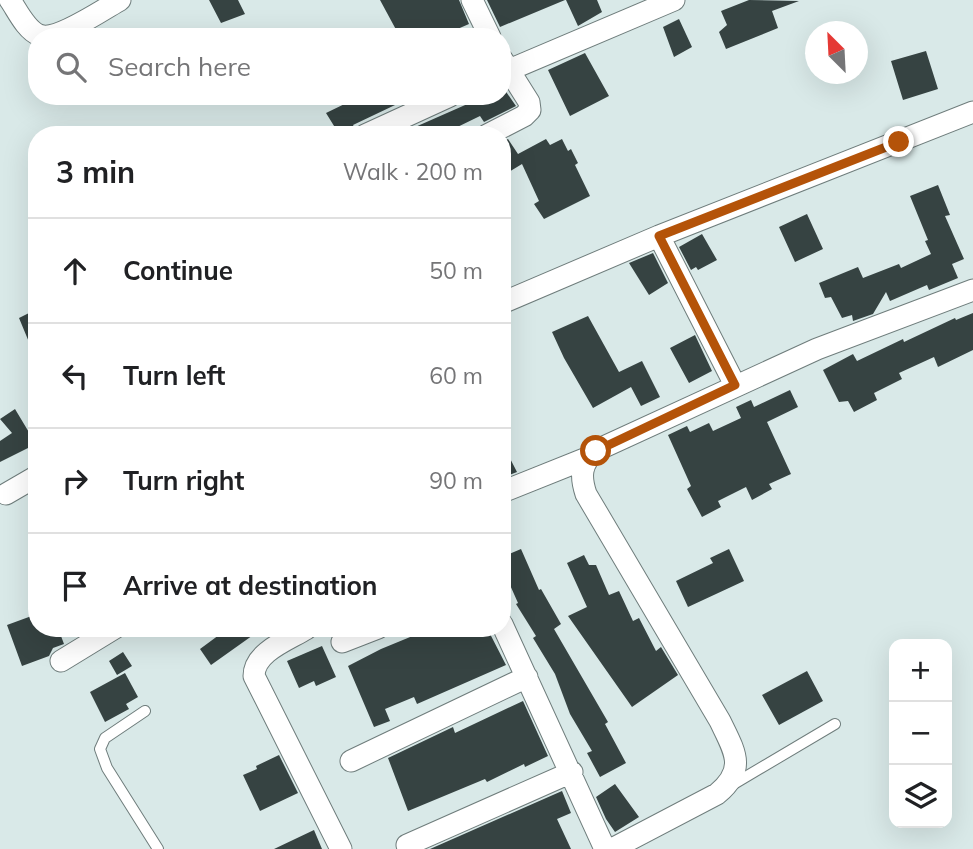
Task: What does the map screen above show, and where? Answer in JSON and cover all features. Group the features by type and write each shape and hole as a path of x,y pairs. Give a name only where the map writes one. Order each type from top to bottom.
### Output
{"street":[{"path":"10,0 31,28"},
{"path":"69,28 120,0"},
{"path":"472,0 486,28"},
{"path":"511,64 630,8 674,0"},
{"path":"505,126 530,110 529,102 511,77"},
{"path":"385,126 430,105"},
{"path":"511,299 659,236 973,112"},
{"path":"659,236 735,385"},
{"path":"511,488 587,458 596,451 735,385 817,349 973,290"},
{"path":"587,458 582,470 582,482 594,510 720,721 736,764 729,783 716,794 612,849"},
{"path":"6,494 28,482"},
{"path":"61,661 100,637"},
{"path":"293,637 265,654 255,665 254,676 341,849"},
{"path":"342,642 355,637"},
{"path":"508,637 605,849"},
{"path":"351,761 527,677"},
{"path":"407,845 572,772"}],"lane":[{"path":"145,711 105,738 100,749 107,768 158,849"},
{"path":"716,794 835,724"}],"building":[{"path":"209,0 238,0 245,14 221,23"},
{"path":"380,0 459,0 469,24 460,28 395,28"},
{"path":"487,0 565,0 500,27"},
{"path":"566,0 597,0 602,12 578,26"},
{"path":"749,0 799,1 772,11 778,28 726,49 719,32 727,25 721,11"},
{"path":"679,19 692,47 674,57 663,27"},
{"path":"926,51 938,89 903,100 891,61"},
{"path":"585,53 609,96 570,116 548,70"},
{"path":"511,99 516,106 484,122 480,116 459,126 417,126 465,105 511,105"},
{"path":"342,105 395,105 354,126 334,126 326,113"},
{"path":"546,139 550,145 562,139 578,163 575,165 590,196 544,219 534,204 539,201 522,164 511,171 511,144 518,154"},
{"path":"938,185 950,215 945,216 964,259 952,264 958,278 929,290 927,285 890,301 886,292 873,314 853,321 852,315 842,318 831,297 825,298 819,283 858,267 863,278 899,264 901,268 931,254 910,196"},
{"path":"807,214 823,249 795,262 779,227"},
{"path":"702,234 717,260 698,270 696,267 691,270 679,247"},
{"path":"653,253 668,283 649,295 629,263"},
{"path":"973,313 973,350 938,367 934,357 899,373 902,379 874,393 877,400 854,412 848,401 839,402 823,370 853,354 857,361 903,339 904,342 955,318 956,320"},
{"path":"28,314 28,340 19,318"},
{"path":"588,316 619,372 642,361 660,397 641,406 631,387 593,408 552,332"},
{"path":"695,335 712,371 689,383 670,348"},
{"path":"790,390 798,407 767,422 791,474 769,484 772,489 752,500 746,487 718,501 721,507 702,517 687,489 691,486 668,435 687,426 690,432 709,423 713,431 741,418 736,407 751,400 754,407"},
{"path":"15,409 28,431 28,448 0,462 0,441 12,433 0,419"},
{"path":"511,460 517,472 511,474"},
{"path":"521,549 539,590 541,589 561,624 554,629 608,722 605,724 626,763 600,777 587,753 592,751 570,714 555,674 516,604 518,603 511,587 511,553"},
{"path":"729,549 744,581 688,607 676,581 713,563 710,558"},
{"path":"584,555 589,565 596,565 609,595 619,591 633,621 639,618 656,651 661,647 678,675 632,707 568,616 587,607 567,563"},
{"path":"28,617 28,637 61,637 64,644 53,648 49,656 22,666 7,625"},
{"path":"216,637 250,637 211,665 200,649"},
{"path":"410,637 492,637 506,665 417,704 414,697 385,709 390,721 374,727 348,666"},
{"path":"322,646 336,677 316,686 314,681 299,688 287,661"},
{"path":"123,652 132,666 117,675 109,661"},
{"path":"807,671 823,701 779,725 762,695"},
{"path":"125,673 138,697 126,704 129,709 105,722 90,692"},
{"path":"523,701 548,756 408,811 388,758 453,727 455,733"},
{"path":"279,755 298,793 260,811 243,775"},
{"path":"615,784 639,817 615,832 596,797"},
{"path":"562,791 571,813 557,819 571,849 430,849"},
{"path":"314,830 322,849 274,849"}],"route":[{"path":"596,451 735,385 659,236 899,142"}]}
